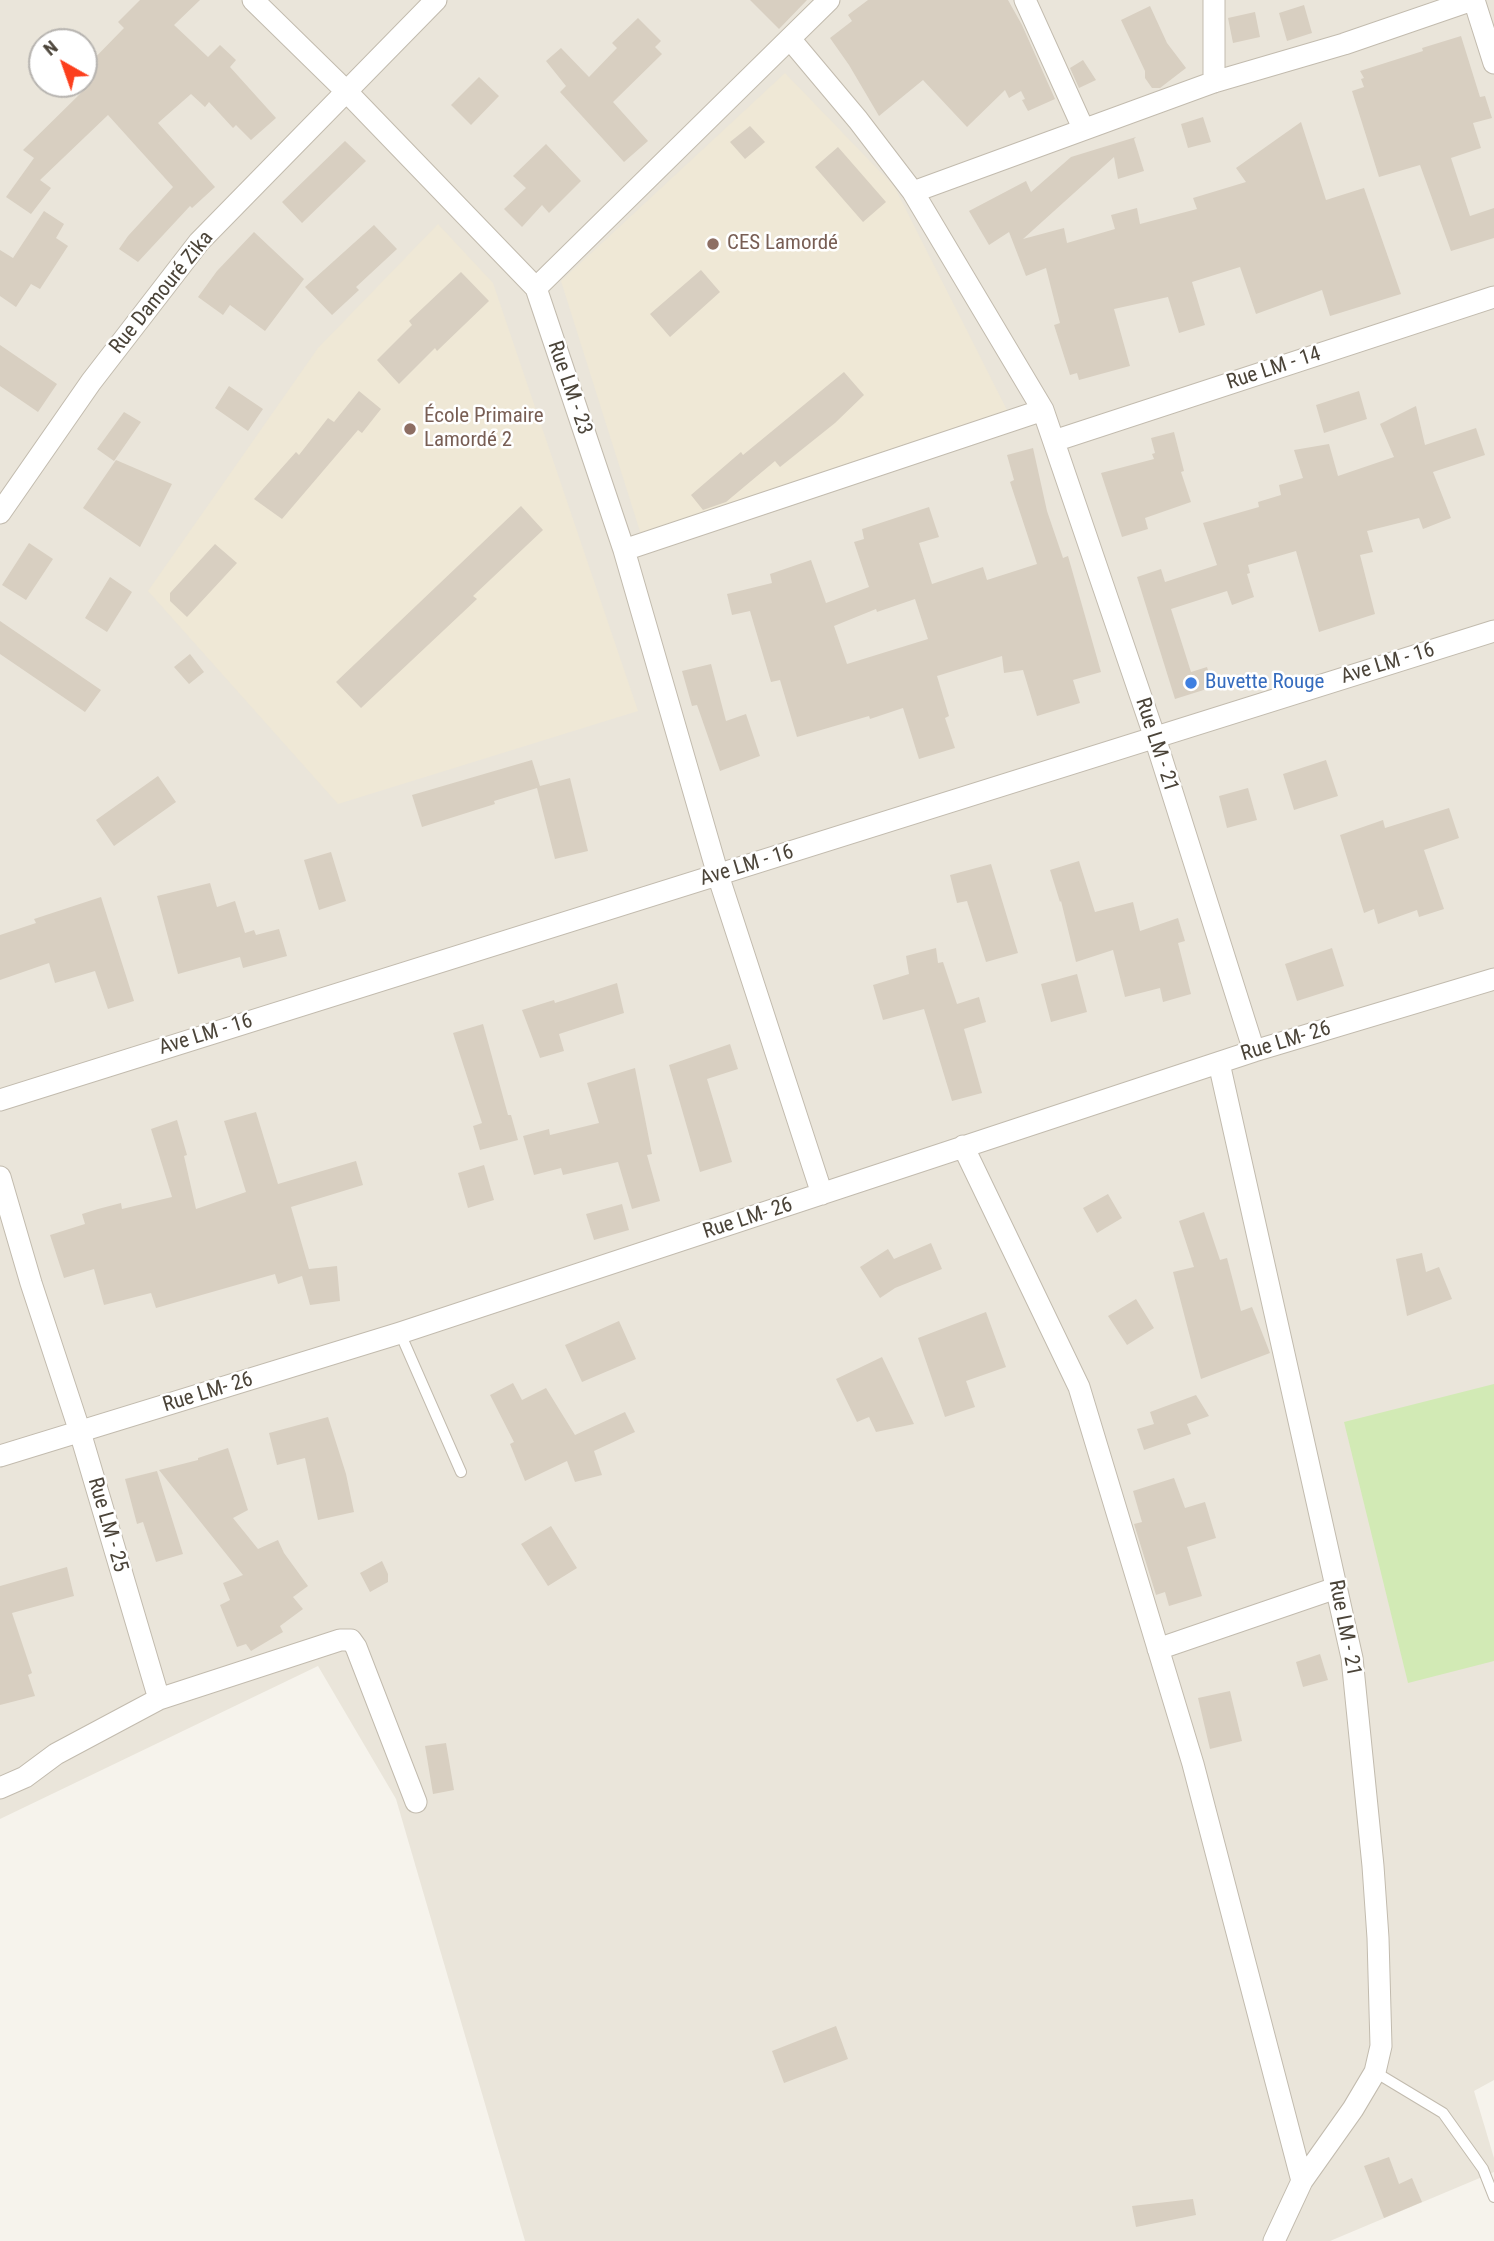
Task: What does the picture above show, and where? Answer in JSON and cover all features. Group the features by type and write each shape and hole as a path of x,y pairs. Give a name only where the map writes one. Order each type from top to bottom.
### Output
{"street":[{"name":"Rue LM - 23","path":"253,0 536,288 624,550 718,875 822,1195"},
{"name":"Rue Damouré Zika","path":"0,513 91,382 200,243 436,0"},
{"path":"536,288 829,0"},
{"path":"1026,0 1083,128"},
{"path":"1213,0 1214,82"},
{"path":"913,192 1214,82 1344,44 1473,0 1494,63"},
{"name":"Rue LM - 21","path":"790,38 913,192 1043,411 1154,738 1254,1051"},
{"name":"Rue LM - 14","path":"1054,441 1494,297"},
{"path":"624,550 1043,411"},
{"name":"Ave LM - 16","path":"0,1100 1494,631"},
{"name":"Rue LM- 26","path":"0,1456 400,1333 1254,1051 1494,979"},
{"name":"Rue LM - 21","path":"1219,1063 1352,1658 1373,1867 1381,1994 1381,2046 1375,2072 1353,2109 1302,2181 1274,2241"},
{"path":"963,1146 1079,1387 1197,1777 1302,2181"},
{"name":"Rue LM - 25","path":"0,1177 159,1699"},
{"path":"1158,1649 1336,1588"},
{"path":"0,1788 25,1777 56,1754 159,1699 340,1640 351,1640 416,1802"}],"lane":[{"path":"400,1333 461,1472"},
{"path":"1375,2072 1443,2113 1483,2169 1494,2197"}],"shaded area":[{"path":"0,0 1494,0 1494,2080 1474,2091 1494,2158 1494,2172 1330,2241 525,2241 396,1799 318,1666 0,1819"},
{"path":"785,73 894,186 1010,416 643,541 561,281"},
{"path":"438,224 493,283 638,711 338,804 148,591 318,348"}],"green space":[{"path":"1494,1384 1494,1661 1408,1683 1344,1422"}],"building":[{"path":"140,0 200,0 174,25 208,57 220,45 236,60 230,67 276,118 251,140 236,125 233,128 209,102 205,107 191,94 158,123 215,187 192,208 190,206 138,262 119,249 173,187 108,115 40,180 51,188 31,214 6,197 34,158 23,150 76,98 98,98 98,55 124,28 118,22"},
{"path":"750,0 807,0 779,29"},
{"path":"868,0 1008,0 1055,99 1028,111 1021,91 1009,98 1005,90 967,127 923,80 879,116 830,38 852,21 848,15"},
{"path":"1304,5 1312,33 1287,41 1279,13"},
{"path":"1150,6 1167,43 1186,68 1160,88 1152,88 1145,78 1145,71 1121,20"},
{"path":"1255,12 1260,37 1233,43 1228,18"},
{"path":"638,18 661,41 655,47 662,54 613,102 648,141 624,162 560,92 566,86 546,61 561,48 589,77 617,48 612,43"},
{"path":"1461,36 1480,97 1485,96 1492,118 1473,123 1481,148 1451,158 1470,216 1494,208 1494,238 1451,251 1420,165 1379,177 1352,91 1364,87 1361,79 1364,78 1360,71"},
{"path":"1083,60 1096,80 1079,88 1070,68"},
{"path":"479,77 499,96 471,125 451,105"},
{"path":"1203,117 1211,142 1188,148 1181,124"},
{"path":"1301,122 1326,200 1364,188 1401,294 1330,316 1322,290 1256,314 1240,267 1192,282 1205,325 1179,333 1168,297 1114,309 1130,366 1079,380 1077,373 1070,375 1054,325 1060,323 1046,268 1026,276 1009,232 989,245 969,211 1026,181 1031,192 1071,157 1136,137 1134,139 1144,171 1118,179 1114,157 1023,239 1064,228 1067,243 1115,229 1111,215 1137,208 1140,224 1197,209 1193,198 1246,182 1236,168"},
{"path":"750,126 765,142 745,159 730,142"},
{"path":"345,141 366,161 302,223 282,202"},
{"path":"546,144 581,181 549,213 542,205 522,227 504,209 526,188 513,176"},
{"path":"838,147 886,202 863,222 815,167"},
{"path":"44,211 64,224 56,238 68,246 40,289 31,284 16,307 0,296 0,250 13,258"},
{"path":"374,225 397,249 356,287 359,290 332,315 305,287"},
{"path":"254,232 304,279 265,331 230,305 223,315 198,297 217,271"},
{"path":"701,270 720,292 670,337 650,314"},
{"path":"461,272 489,301 399,384 377,360 412,325 409,321"},
{"path":"0,345 57,384 38,412 0,386"},
{"path":"844,372 864,395 835,423 780,467 775,461 726,502 703,510 691,495 741,452 743,455"},
{"path":"229,386 263,409 248,431 215,408"},
{"path":"359,391 381,409 362,433 358,430 282,519 254,499 296,452 299,455 328,418 334,422"},
{"path":"1359,391 1367,419 1324,433 1316,405"},
{"path":"1416,406 1425,445 1476,428 1485,455 1433,472 1451,518 1423,529 1419,518 1367,531 1373,552 1360,555 1375,614 1319,632 1296,551 1248,565 1250,573 1247,574 1254,597 1232,605 1227,591 1171,609 1191,672 1207,667 1213,687 1175,699 1137,577 1161,569 1165,582 1217,565 1203,523 1259,507 1258,502 1281,495 1279,485 1303,478 1294,450 1329,444 1338,476 1394,457 1380,424"},
{"path":"124,412 141,422 114,461 97,449"},
{"path":"1174,432 1184,471 1181,472 1191,502 1145,518 1148,529 1122,537 1101,473 1154,459 1151,438"},
{"path":"1033,448 1047,511 1063,558 1068,556 1101,672 1073,680 1080,703 1037,716 1023,670 1004,673 1002,656 937,676 949,716 945,718 955,748 919,759 903,708 797,737 780,680 771,682 750,611 732,615 727,594 772,583 770,574 811,560 826,603 869,587 854,542 864,539 862,529 929,507 939,537 919,543 932,584 983,567 987,580 1037,564 1010,482 1014,480 1007,455","holes":["915,599 928,639 847,664 834,626 876,609 877,612"]},
{"path":"116,460 172,484 140,547 83,508"},
{"path":"521,506 543,530 473,596 477,599 361,708 336,682"},
{"path":"29,543 53,559 26,600 2,585"},
{"path":"215,544 237,563 187,617 170,601 170,593"},
{"path":"110,577 132,592 107,632 85,618"},
{"path":"0,621 101,690 85,712 0,654"},
{"path":"190,654 204,672 189,684 174,667"},
{"path":"711,664 726,721 746,714 760,756 720,771 697,705 692,706 682,671"},
{"path":"532,760 540,786 570,778 588,851 555,859 537,788 422,827 412,795"},
{"path":"1326,760 1338,796 1294,810 1283,774"},
{"path":"158,776 176,802 114,846 96,820"},
{"path":"1248,788 1257,820 1227,828 1219,796"},
{"path":"1449,808 1459,838 1424,850 1444,909 1419,917 1417,910 1378,924 1374,909 1364,913 1340,835 1383,820 1385,828"},
{"path":"331,852 346,901 319,910 304,860"},
{"path":"1079,861 1095,912 1133,902 1140,931 1178,918 1185,941 1178,943 1191,994 1163,1002 1160,988 1125,997 1113,950 1076,962 1061,901 1050,870"},
{"path":"991,864 1018,953 986,962 967,901 957,903 950,875"},
{"path":"210,883 217,907 235,901 245,933 254,930 256,935 279,929 287,956 243,968 240,957 178,974 157,896"},
{"path":"101,897 134,1001 108,1009 95,971 55,983 49,963 0,980 0,935 36,923 34,919"},
{"path":"936,948 938,963 943,962 957,1004 979,997 986,1022 964,1029 982,1093 952,1101 924,1009 883,1020 873,985 909,974 906,956"},
{"path":"1332,948 1344,986 1297,1001 1285,964"},
{"path":"1077,974 1087,1012 1051,1022 1041,984"},
{"path":"617,983 624,1013 559,1034 564,1051 540,1058 522,1010 554,1000 555,1003"},
{"path":"483,1024 508,1115 511,1115 518,1140 480,1150 473,1126 482,1123 453,1033"},
{"path":"730,1044 738,1069 707,1079 732,1162 700,1172 669,1065"},
{"path":"635,1068 652,1154 647,1155 660,1201 632,1209 618,1162 563,1175 561,1168 534,1175 523,1136 549,1129 550,1135 599,1123 587,1083"},
{"path":"256,1112 278,1184 356,1161 363,1185 291,1207 309,1269 337,1266 340,1301 310,1305 302,1276 278,1284 275,1274 156,1308 151,1293 104,1305 94,1269 64,1278 50,1235 85,1224 82,1214 98,1209 121,1203 122,1209 172,1197 151,1129 177,1120 187,1155 184,1156 196,1209 246,1192 224,1121"},
{"path":"484,1165 494,1200 468,1208 458,1173"},
{"path":"1108,1194 1122,1218 1097,1233 1083,1208"},
{"path":"622,1204 629,1230 594,1240 586,1214"},
{"path":"1204,1212 1220,1260 1227,1258 1241,1311 1252,1307 1270,1353 1201,1379 1173,1272 1194,1267 1179,1221"},
{"path":"931,1243 942,1269 895,1288 880,1298 860,1267 888,1249 894,1259"},
{"path":"1422,1253 1426,1272 1439,1267 1452,1299 1407,1316 1396,1259"},
{"path":"1136,1299 1154,1328 1127,1345 1108,1316"},
{"path":"986,1312 1006,1367 966,1381 975,1407 945,1417 918,1338"},
{"path":"619,1321 636,1359 582,1382 565,1345"},
{"path":"882,1357 914,1424 876,1432 869,1417 857,1422 836,1379"},
{"path":"513,1383 522,1400 546,1388 575,1435 625,1412 635,1432 594,1451 602,1475 575,1482 567,1461 525,1481 510,1444 514,1442 490,1395"},
{"path":"1196,1395 1209,1416 1187,1424 1191,1434 1144,1450 1137,1429 1154,1424 1150,1412"},
{"path":"328,1417 346,1474 354,1512 318,1520 305,1458 277,1465 269,1433"},
{"path":"228,1448 248,1510 233,1518 258,1549 278,1540 308,1586 293,1597 303,1609 280,1626 283,1632 251,1651 246,1644 237,1647 220,1605 230,1600 223,1583 243,1575 159,1470 198,1460"},
{"path":"157,1471 183,1554 156,1562 143,1522 137,1524 125,1479"},
{"path":"1174,1478 1185,1508 1205,1502 1216,1538 1187,1547 1202,1596 1169,1606 1165,1592 1156,1595 1134,1524 1142,1522 1133,1491"},
{"path":"551,1526 577,1568 548,1586 521,1544"},
{"path":"382,1561 388,1574 388,1582 370,1592 360,1573"},
{"path":"67,1567 74,1596 12,1613 32,1673 28,1675 35,1696 0,1705 0,1586"},
{"path":"1320,1654 1328,1680 1303,1687 1296,1662"},
{"path":"1230,1691 1242,1741 1210,1749 1198,1698"},
{"path":"446,1743 454,1790 433,1794 425,1746"},
{"path":"836,2026 848,2059 784,2083 772,2051"},
{"path":"1389,2157 1399,2184 1412,2178 1422,2202 1384,2218 1364,2166"},
{"path":"1193,2199 1196,2215 1136,2227 1132,2206"}],"place":[{"name":"CES Lamordé","path":"713,244"},
{"name":"École Primaire Lamordé 2","path":"410,429"},
{"name":"Buvette Rouge","path":"1191,683"}]}
